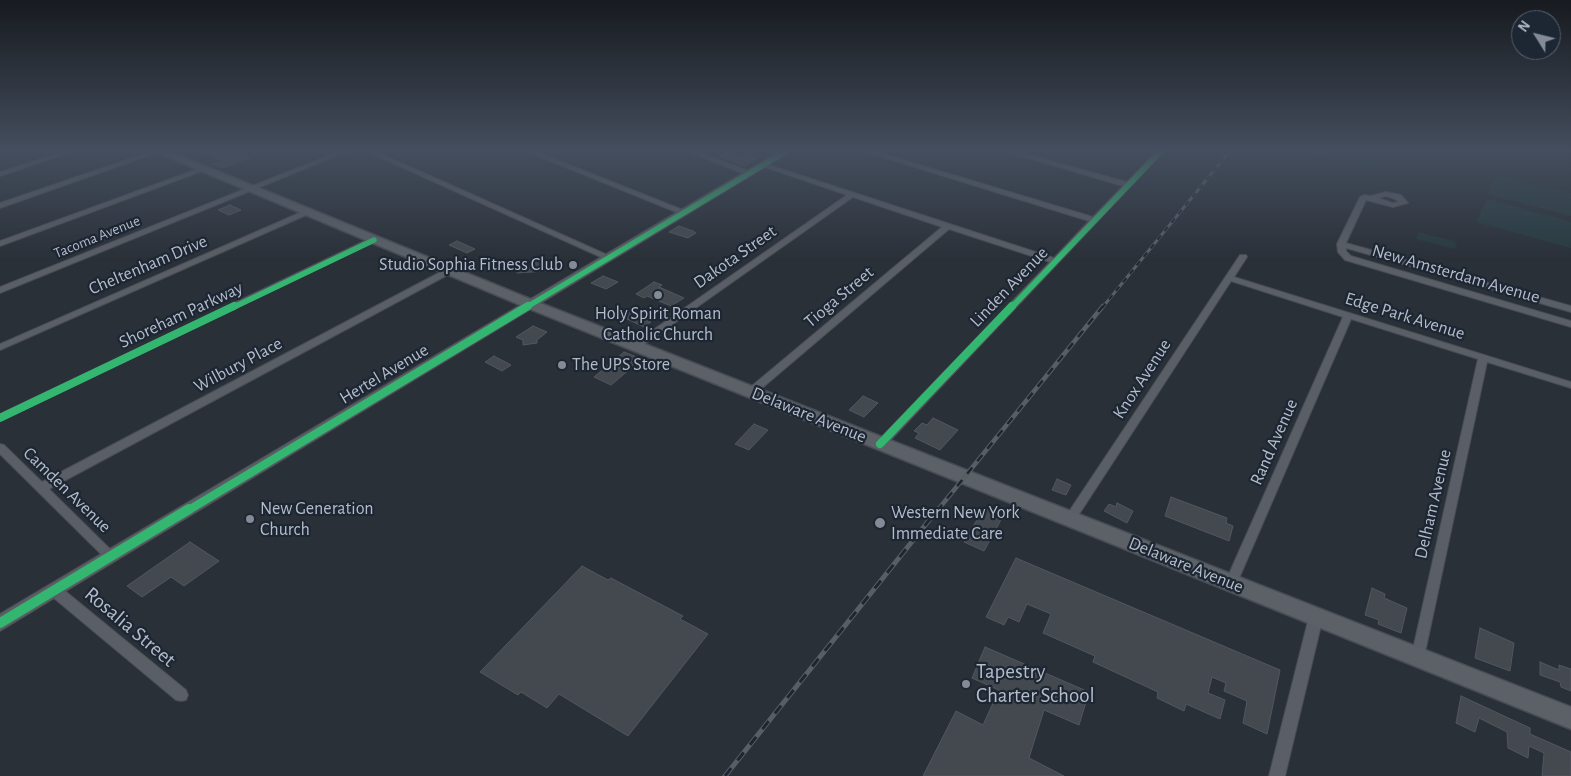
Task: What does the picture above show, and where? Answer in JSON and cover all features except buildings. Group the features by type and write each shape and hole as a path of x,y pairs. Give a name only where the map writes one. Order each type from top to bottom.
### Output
{"main road":[{"name":"Delaware Avenue","path":"251,189 530,304 1571,718"}],"street":[{"path":"0,206 51,188"},
{"path":"0,244 151,188"},
{"path":"453,188 608,257"},
{"path":"623,188 684,212"},
{"name":"Hertel Avenue","path":"0,623 723,188"},
{"path":"836,188 1054,262"},
{"path":"989,188 1094,220"},
{"name":"Linden Avenue","path":"880,444 1125,188"},
{"name":"Tacoma Avenue","path":"0,290 251,189"},
{"name":"Dakota Street","path":"636,346 853,194"},
{"path":"1341,244 1364,198 1372,198"},
{"name":"Cheltenham Drive","path":"0,346 309,212"},
{"name":"Tioga Street","path":"751,392 948,226"},
{"name":"Shoreham Parkway","path":"0,418 374,240"},
{"name":"New Amsterdam Avenue","path":"1571,309 1341,244 1342,252 1356,262 1571,324"},
{"name":"Knox Avenue","path":"1070,519 1243,257"},
{"name":"Wilbury Place","path":"41,488 450,270"},
{"name":"Edge Park Avenue","path":"1229,278 1571,385"},
{"name":"Rand Avenue","path":"1231,583 1348,316"},
{"name":"Delham Avenue","path":"1418,658 1483,358"},
{"name":"Camden Avenue","path":"0,448 110,556"},
{"name":"Rosalia Street","path":"54,590 181,695"},
{"path":"1277,776 1316,617"}],"green space":[{"path":"1491,188 1552,188 1571,193 1571,216 1488,194"},
{"path":"1487,199 1571,222 1571,248 1476,222"},
{"path":"1418,232 1457,242 1455,249 1416,239"}],"railway":[{"path":"1102,308 1200,188"},
{"path":"937,511 1103,306"},
{"path":"725,776 938,509"}],"cycle path":[{"path":"0,623 725,188"},
{"path":"880,444 1125,188"},
{"path":"0,418 374,240"}],"place":[{"name":"Studio Sophia Fitness Club","path":"573,265"},
{"name":"Holy Spirit Roman Catholic Church","path":"658,295"},
{"name":"The UPS Store","path":"562,365"},
{"name":"New Generation Church","path":"250,519"},
{"name":"Western New York Immediate Care","path":"880,523"},
{"name":"Tapestry Charter School","path":"966,684"}]}
